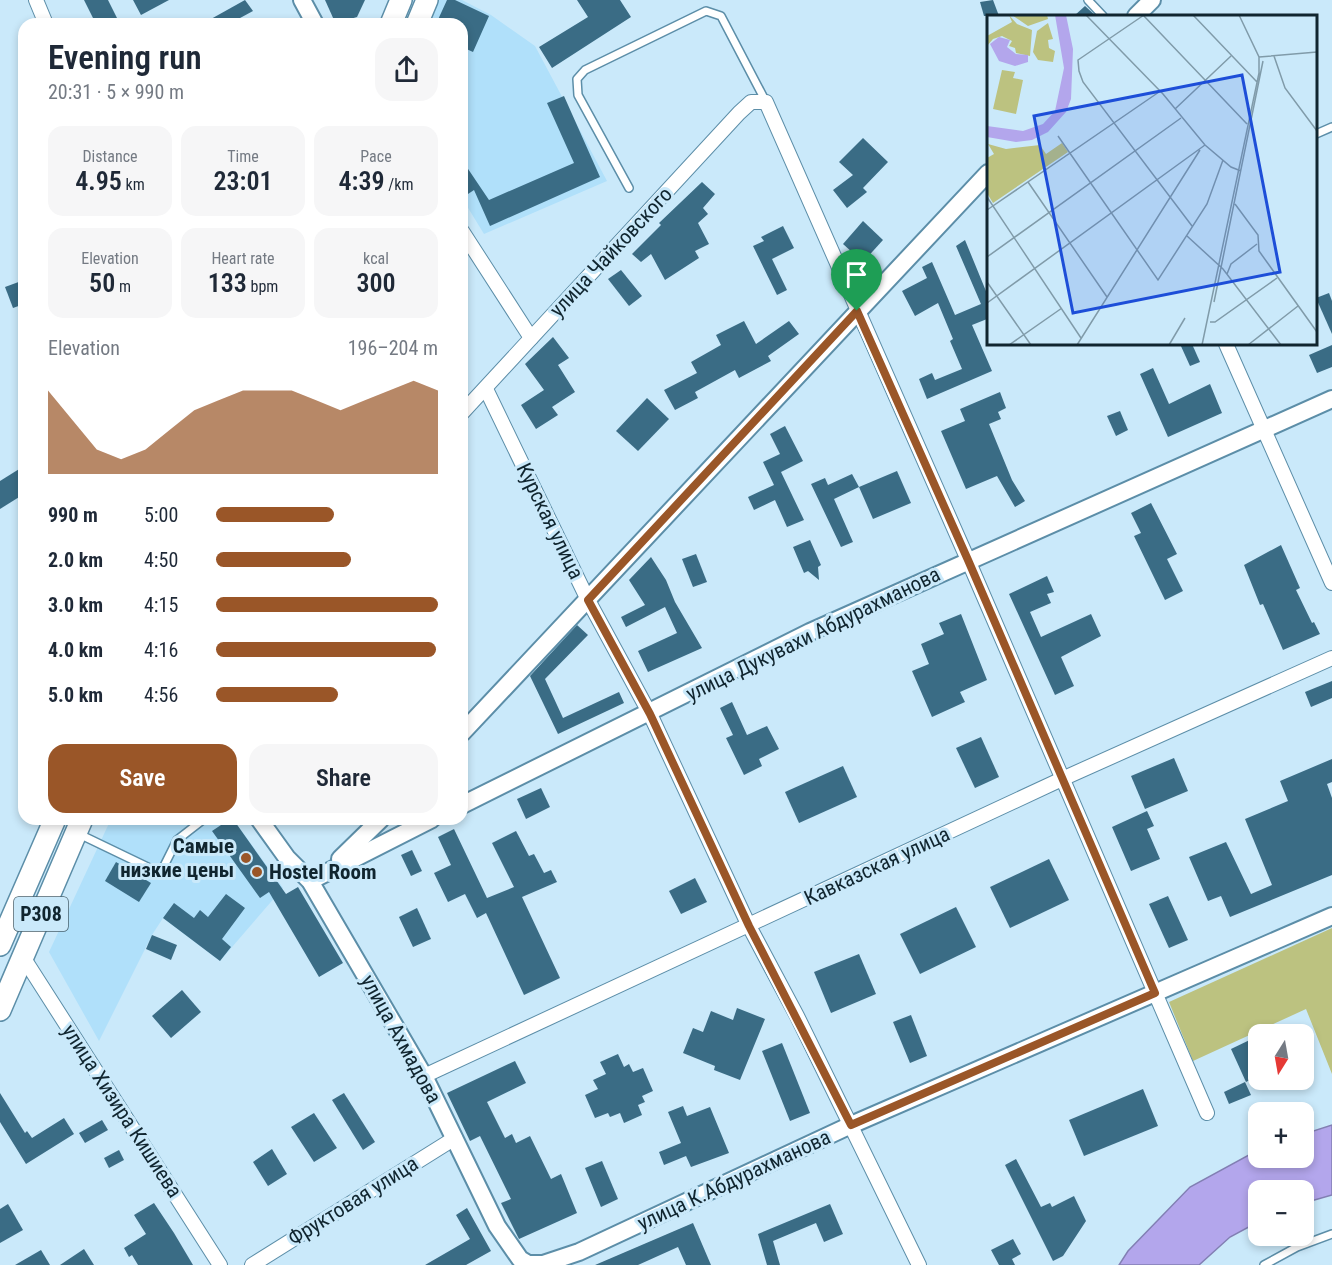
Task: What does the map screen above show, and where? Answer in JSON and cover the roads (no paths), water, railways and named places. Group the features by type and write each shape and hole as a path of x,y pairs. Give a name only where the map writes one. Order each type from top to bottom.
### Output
{"main road":[{"path":"394,18 401,0"},
{"path":"420,18 427,0"},
{"name":"p308","path":"0,945 52,825"},
{"name":"P308","path":"0,1010 78,826"}],"street":[{"path":"36,0 44,18"},
{"path":"302,0 312,18"},
{"path":"1137,15 1152,0"},
{"name":"улица Чайковского","path":"468,407 739,113 751,102 766,102"},
{"path":"766,102 968,560 1207,1113"},
{"path":"468,727 987,174"},
{"path":"468,240 531,338"},
{"path":"1226,345 1332,583"},
{"name":"Курская улица","path":"486,389 588,600 650,714 749,926 851,1125 919,1265"},
{"name":"улица Дукувахи Абдурахманова","path":"468,801 650,714 810,632 1332,399"},
{"name":"Кавказская улица","path":"424,1076 1062,779 1332,658"},
{"name":"улица Ахмадова","path":"263,825 287,858 310,881 424,1076 507,1243 520,1259 530,1265"},
{"path":"310,881 356,846 375,825"},
{"path":"310,881 420,825"},
{"name":"улица К.Абдурахманова","path":"530,1265 543,1264 579,1252 851,1125 1332,916"},
{"name":"улица Хизира Кишиева","path":"23,957 220,1265"},
{"name":"Фруктовая улица","path":"252,1265 455,1138"}],"lane":[{"path":"1088,0 1102,15"},
{"path":"629,188 578,95 577,79 585,70 706,11 721,16 766,102"},
{"path":"1317,134 1332,127"},
{"path":"78,826 158,872 163,868 177,840 196,825"},
{"path":"1264,1265 1297,1247 1332,1234"}],"place":[{"name":"Самые низкие цены","path":"246,858"},
{"name":"Hostel Room","path":"257,872"}]}
